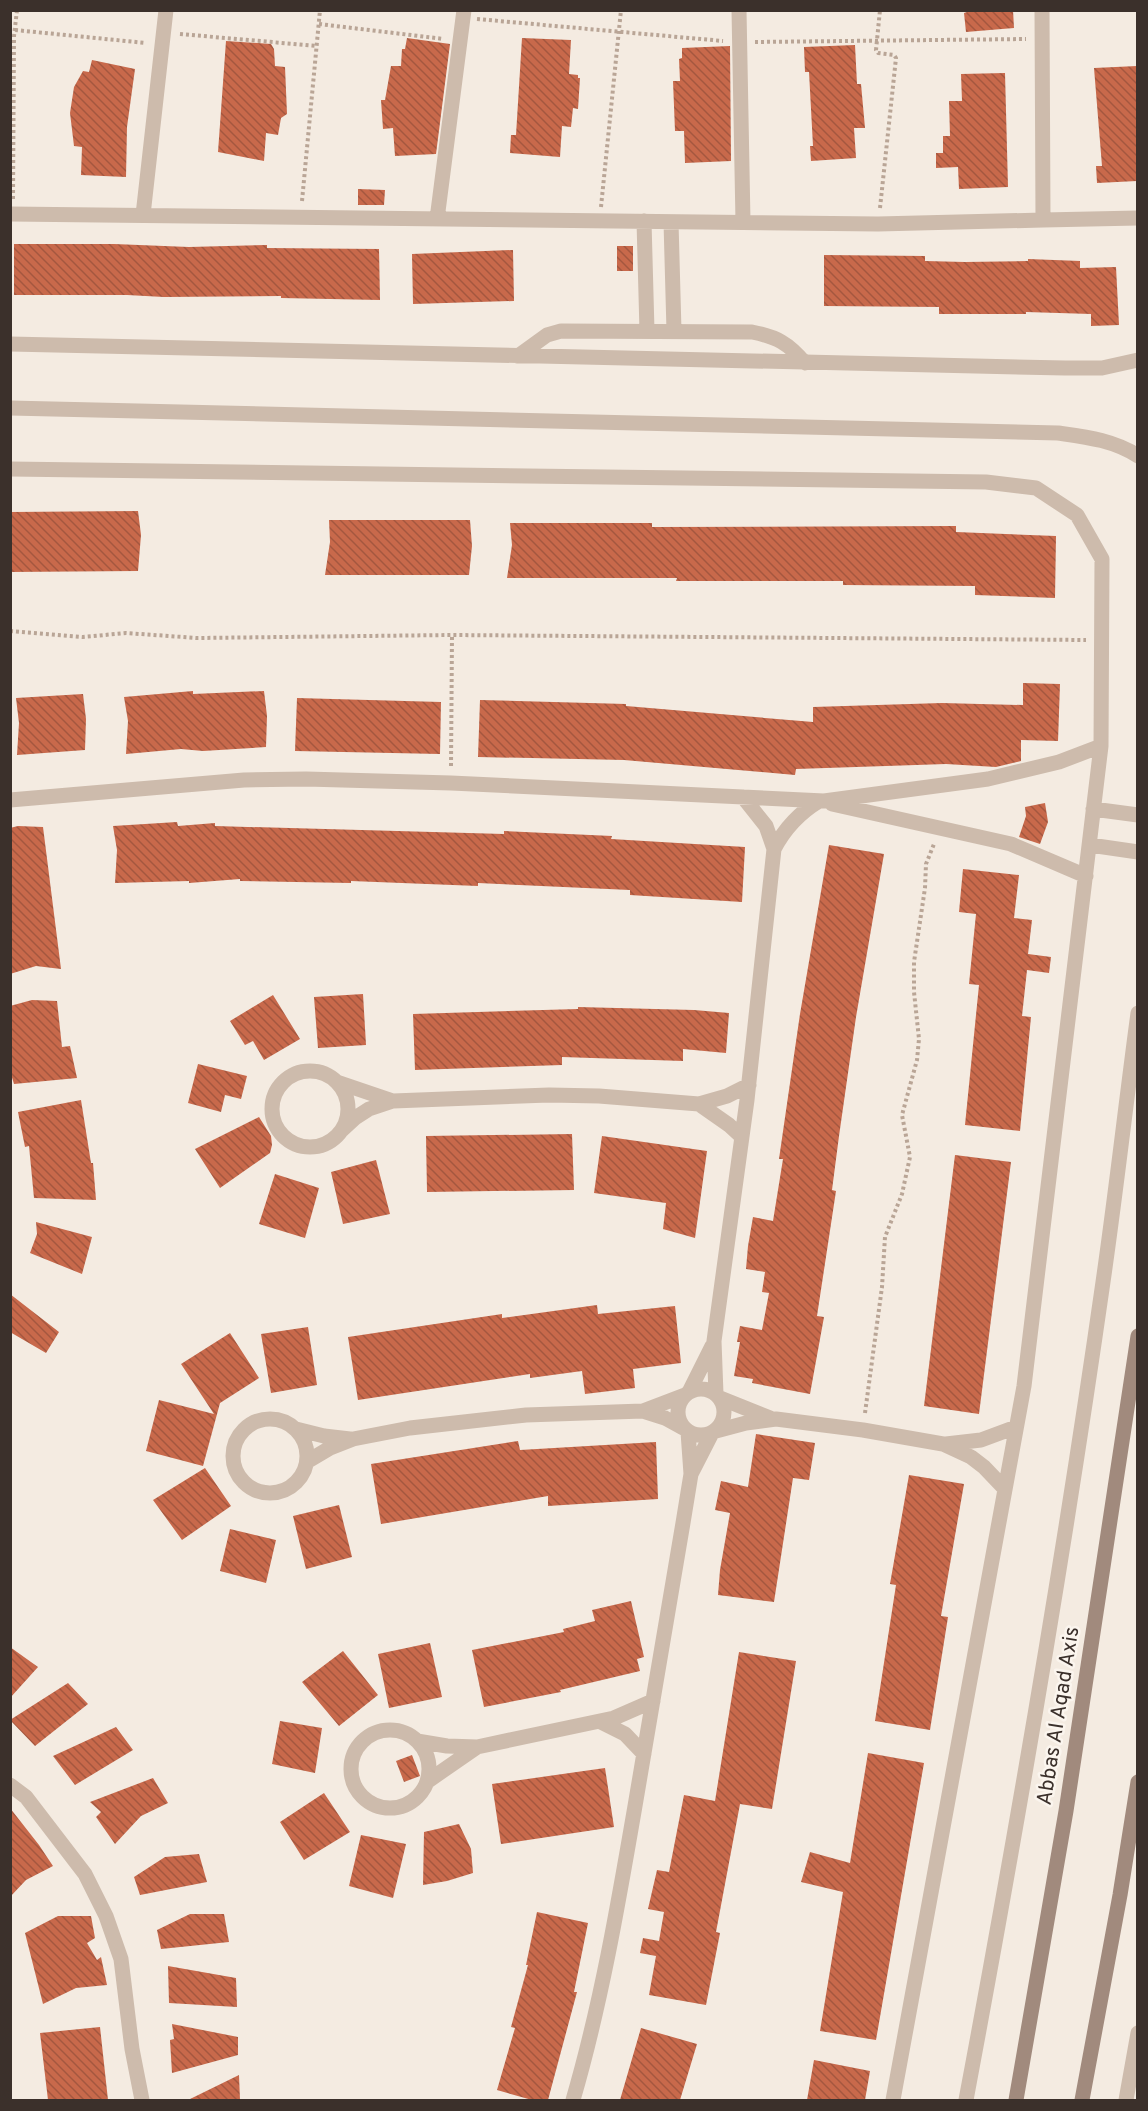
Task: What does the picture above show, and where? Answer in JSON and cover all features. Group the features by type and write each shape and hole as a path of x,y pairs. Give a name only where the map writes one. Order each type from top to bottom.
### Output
{"main road":[{"name":"Abbas Al Aqad Axis","path":"1016,2100 1066,1811 1137,1336"},
{"path":"1082,2100 1120,1895 1137,1782"}],"street":[{"path":"143,215 166,10"},
{"path":"739,10 743,222"},
{"path":"1042,10 1043,220"},
{"path":"437,219 463,14"},
{"path":"12,214 878,224 1137,218"},
{"path":"644,221 647,331"},
{"path":"671,222 674,331"},
{"path":"518,356 547,335 561,331 752,332 769,335 785,343 805,363"},
{"path":"10,344 1074,368 1102,368 1137,362"},
{"path":"10,408 1058,434 1093,438 1134,448"},
{"path":"10,469 986,482 1036,488 1077,515 1102,559 1101,746 1025,1374 893,2100"},
{"path":"691,1474 714,1432 722,1424 725,1415 724,1406 718,1396 714,1341 749,1085 774,849 796,818 821,801 988,778 1059,762 1101,746"},
{"path":"10,800 244,780 368,780 821,801 1011,844 1086,876"},
{"path":"743,797 766,826 774,849"},
{"path":"1093,808 1137,815"},
{"path":"1090,845 1137,852"},
{"path":"966,2100 1018,1811 1079,1446 1137,1012"},
{"path":"393,1101 337,1082 321,1072 309,1071 297,1073 279,1087 272,1110 280,1132 289,1140 312,1147 334,1139 354,1118 369,1109 393,1101 549,1095 619,1097 699,1104 728,1096 749,1085"},
{"path":"337,1082 346,1096 349,1107 342,1130"},
{"path":"699,1104 722,1119 742,1137"},
{"path":"573,2100 592,2037 609,1954 691,1474 687,1431 680,1421 679,1403 687,1394 714,1341"},
{"path":"643,1411 703,1389 776,1419 862,1430 943,1444 971,1457 995,1477 1005,1489"},
{"path":"308,1461 330,1448 353,1439 410,1428 468,1421 573,1413 643,1411 665,1418 700,1436 746,1423 776,1419"},
{"path":"275,1418 287,1422 304,1438 308,1449 308,1461 298,1482 277,1493 265,1493 254,1490 244,1483 233,1462 233,1450 236,1439 252,1422 275,1418"},
{"path":"943,1444 981,1440 1016,1427"},
{"path":"297,1429 324,1436 353,1439"},
{"path":"417,1741 447,1746 477,1747 600,1722 628,1713 653,1701"},
{"path":"600,1722 625,1734 644,1754"},
{"path":"377,1731 402,1731 417,1741 428,1757 430,1769 428,1781 422,1792 414,1801 403,1807 390,1809 367,1802 352,1782 350,1770 357,1746 377,1731"},
{"path":"428,1781 477,1747"},
{"path":"10,1785 26,1797 85,1874 106,1916 121,1959 132,2049 142,2100"},
{"path":"1126,2100 1137,2033"}],"path":[{"path":"12,214 12,36 15,30 17,10"},
{"path":"300,217 320,10"},
{"path":"600,221 621,10"},
{"path":"878,224 896,58 894,55 877,53 876,50 880,10"},
{"path":"463,14 619,33 740,42 1042,39"},
{"path":"319,24 460,41"},
{"path":"15,30 317,46"},
{"path":"10,631 83,637 126,633 208,638 452,635 1101,641"},
{"path":"451,783 452,635"},
{"path":"862,1430 882,1287 885,1237 902,1194 910,1156 902,1115 917,1060 919,1039 914,992 914,962 925,888 926,864 940,829"}],"building":[{"path":"967,10 1013,10 1014,28 966,32 964,13"},
{"path":"407,38 450,44 436,154 395,156 393,128 383,129 381,100 385,100 391,66 401,66 402,49 405,49"},
{"path":"522,38 571,40 569,74 578,75 580,78 578,109 573,108 571,127 562,126 560,157 510,153 511,135 516,135"},
{"path":"226,41 271,44 274,49 275,66 285,67 287,114 281,118 278,135 266,133 264,161 218,152"},
{"path":"855,45 857,84 861,84 865,128 854,128 856,158 811,161 810,146 813,146 809,72 805,72 804,47"},
{"path":"730,46 731,161 685,163 684,131 675,131 673,81 680,81 679,59 682,58 682,48"},
{"path":"92,60 135,69 127,127 126,177 81,175 82,147 74,146 70,113 74,87 83,71 89,72"},
{"path":"1137,66 1137,181 1097,183 1096,166 1102,166 1094,68"},
{"path":"1005,73 1008,187 959,189 958,167 936,168 936,153 943,153 943,136 950,136 949,101 962,101 961,74"},
{"path":"358,189 385,190 384,205 358,205"},
{"path":"14,244 189,247 267,245 267,248 379,249 380,300 281,298 281,296 14,295"},
{"path":"617,246 633,246 633,271 617,271"},
{"path":"513,250 514,301 413,304 412,254"},
{"path":"824,255 925,256 925,261 965,262 1028,261 1028,259 1080,261 1080,268 1116,267 1119,325 1091,326 1091,314 1026,312 1026,314 939,314 939,307 824,306"},
{"path":"138,511 141,535 138,571 10,572 10,512"},
{"path":"329,520 470,520 472,546 469,575 325,575 330,542"},
{"path":"510,523 652,523 652,527 956,526 956,532 1056,536 1055,598 975,595 975,586 843,585 843,581 507,578 512,545"},
{"path":"1023,683 1060,684 1058,741 1021,740 1021,761 996,767 946,764 796,769 795,775 624,760 478,757 480,700 626,704 626,706 813,722 813,707 942,703 1023,705"},
{"path":"193,691 193,694 264,691 267,716 266,747 203,751 181,749 126,754 128,721 124,697"},
{"path":"83,694 86,719 85,750 17,755 19,723 16,698"},
{"path":"297,698 441,702 440,754 295,751"},
{"path":"1045,803 1048,822 1040,844 1019,837 1026,816 1025,807"},
{"path":"177,822 178,826 215,823 215,826 504,834 504,831 612,836 611,839 745,847 742,902 630,895 630,890 478,883 478,886 351,881 351,883 240,881 240,879 189,883 189,881 115,883 117,850 113,826"},
{"path":"43,827 61,969 36,966 10,974 10,828"},
{"path":"829,845 884,854 856,1017 839,1136 832,1190 836,1191 817,1316 824,1317 810,1394 752,1383 753,1379 734,1376 740,1342 737,1342 740,1326 762,1330 769,1293 762,1292 765,1272 746,1269 748,1246 753,1217 773,1221 783,1159 779,1159 800,1014"},
{"path":"963,869 1019,875 1014,918 1032,920 1028,954 1051,957 1049,973 1027,970 1022,1016 1031,1017 1020,1131 965,1125 979,985 969,984 976,914 959,912"},
{"path":"363,994 366,1045 318,1048 314,997"},
{"path":"273,995 300,1039 264,1060 253,1041 245,1045 230,1021"},
{"path":"32,1000 57,1001 62,1047 70,1046 77,1078 14,1084 10,1071 10,1006"},
{"path":"578,1007 729,1013 726,1053 683,1049 683,1061 562,1057 562,1065 415,1070 413,1014 578,1009"},
{"path":"198,1064 247,1076 241,1099 225,1095 221,1112 188,1103"},
{"path":"81,1100 91,1163 93,1163 96,1200 34,1198 29,1146 25,1147 18,1112"},
{"path":"259,1117 271,1136 270,1153 220,1188 195,1149"},
{"path":"572,1134 574,1190 427,1192 426,1136"},
{"path":"602,1136 707,1151 695,1238 663,1229 666,1203 594,1193"},
{"path":"955,1155 1011,1162 979,1414 924,1406"},
{"path":"376,1160 390,1214 343,1224 331,1172"},
{"path":"275,1174 319,1188 305,1238 259,1224"},
{"path":"36,1222 92,1237 82,1274 30,1253 37,1234"},
{"path":"10,1294 59,1332 46,1353 10,1332"},
{"path":"597,1305 598,1314 675,1306 681,1363 633,1369 635,1388 585,1394 582,1371 530,1378 530,1374 358,1400 348,1337 502,1314 502,1318"},
{"path":"308,1327 317,1385 271,1393 261,1334"},
{"path":"230,1333 259,1378 220,1403 203,1466 146,1451 159,1400 214,1414 181,1364"},
{"path":"756,1434 815,1443 809,1480 793,1478 774,1602 718,1595 730,1513 715,1510 721,1481 748,1487"},
{"path":"518,1441 520,1450 656,1442 658,1499 548,1506 548,1496 381,1524 371,1464"},
{"path":"205,1468 231,1506 182,1540 153,1500"},
{"path":"909,1475 964,1484 941,1616 948,1617 930,1730 875,1721 896,1585 890,1584"},
{"path":"339,1505 352,1557 306,1569 293,1516"},
{"path":"230,1529 276,1540 266,1583 220,1571"},
{"path":"631,1601 644,1657 637,1659 640,1671 560,1690 561,1692 484,1707 472,1650 564,1632 563,1629 595,1621 592,1610"},
{"path":"430,1643 442,1697 389,1708 378,1654"},
{"path":"10,1647 38,1667 10,1698"},
{"path":"343,1651 378,1695 339,1726 302,1682"},
{"path":"739,1652 796,1661 772,1809 740,1804 716,1932 720,1933 706,2005 649,1995 656,1956 640,1953 643,1938 659,1941 664,1912 648,1909 657,1870 669,1872 684,1795 715,1801"},
{"path":"68,1683 88,1704 35,1746 10,1720"},
{"path":"280,1721 322,1728 315,1773 272,1764"},
{"path":"116,1727 133,1750 75,1785 53,1756"},
{"path":"868,1753 924,1763 876,2040 820,2031 843,1892 801,1882 810,1852 850,1863"},
{"path":"412,1755 420,1776 404,1782 396,1761"},
{"path":"605,1768 614,1827 501,1844 492,1784"},
{"path":"153,1778 168,1803 141,1816 115,1844 96,1817 101,1812 90,1802"},
{"path":"324,1793 350,1832 304,1860 280,1822"},
{"path":"10,1808 53,1866 26,1880 10,1897"},
{"path":"459,1824 471,1849 473,1873 423,1885 424,1832"},
{"path":"361,1835 406,1844 393,1898 349,1886"},
{"path":"199,1854 207,1882 140,1895 134,1877 165,1857"},
{"path":"537,1912 588,1923 574,1992 577,1992 548,2100 532,2100 497,2090 515,2028 511,2027 528,1965 526,1965"},
{"path":"190,1914 224,1914 229,1942 161,1949 157,1930"},
{"path":"58,1916 91,1916 95,1938 87,1943 97,1960 101,1957 107,1985 76,1988 43,2004 25,1933"},
{"path":"168,1966 236,1978 237,2007 169,2003"},
{"path":"172,2024 238,2037 238,2055 172,2073 170,2040 174,2039"},
{"path":"100,2027 108,2100 48,2100 40,2033"},
{"path":"641,2028 697,2044 680,2100 620,2100"},
{"path":"814,2060 870,2071 865,2100 807,2100"},
{"path":"239,2075 240,2100 188,2100"}]}
